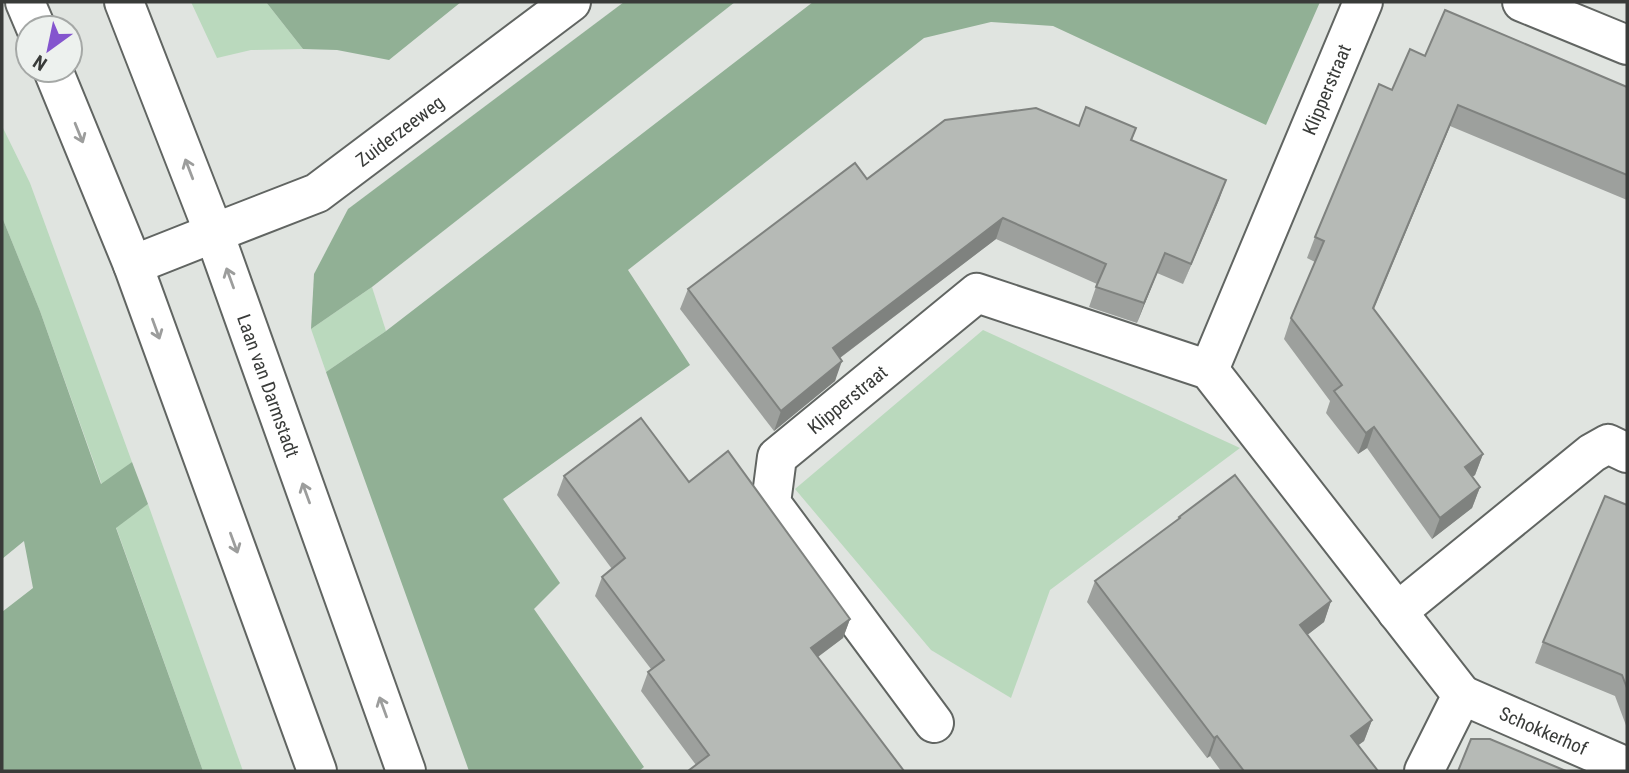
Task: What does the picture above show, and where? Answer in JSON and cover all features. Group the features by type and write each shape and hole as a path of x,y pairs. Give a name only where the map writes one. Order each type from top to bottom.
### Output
{"street":[{"name":"Laan van Darmstadt","path":"124,2 214,233 406,771"},
{"name":"Zuiderzeeweg","path":"133,265 317,193 570,2"},
{"name":"Klipperstraat","path":"934,723 771,503 777,457 977,293 1209,370 1363,2"},
{"path":"1522,2 1571,11 1627,45"},
{"path":"59,84 133,265 317,771"},
{"path":"1209,370 1462,695 1424,771"},
{"path":"1397,612 1592,453 1608,444 1627,453"},
{"name":"Schokkerhof","path":"1462,695 1627,767"}],"green space":[{"path":"191,2 266,2 303,49 251,50 217,58"},
{"path":"266,2 461,2 389,60 337,50 303,49"},
{"path":"624,2 735,2 372,287 311,329 314,274 348,209"},
{"path":"813,2 1320,2 1266,125 1053,26 991,22 924,38 628,270 690,365 503,499 560,583 534,609 644,767 639,771 469,771 326,372 386,331"},
{"path":"2,126 30,183 132,462 102,485 40,311 2,217"},
{"path":"2,217 40,311 101,484 132,462 148,504 116,528 203,771 2,771 2,612 33,588 24,541 2,559"},
{"path":"372,287 386,331 326,372 311,329"},
{"path":"983,330 1240,448 1050,590 1011,698 931,650 795,489"},
{"path":"148,504 243,771 203,771 116,527"}],"building":[{"path":"1445,10 1627,87 1627,175 1458,105 1373,308 1483,454 1465,467 1480,487 1440,518 1374,427 1366,433 1334,391 1342,385 1291,318 1324,241 1315,237 1379,84 1392,90 1410,49 1425,56"},
{"path":"1086,107 1136,128 1131,140 1226,180 1191,264 1165,253 1144,303 1096,287 1106,264 1003,218 833,348 842,361 781,411 688,289 855,163 867,179 945,120 1036,108 1079,126"},
{"path":"641,418 689,482 728,451 850,619 811,648 904,771 688,771 709,755 648,672 664,660 602,577 625,558 564,476"},
{"path":"1235,475 1331,601 1300,625 1372,720 1351,736 1378,771 1244,771 1217,736 1214,738 1095,581"},
{"path":"1605,496 1627,505 1627,688 1622,675 1543,642"},
{"path":"1471,739 1490,739 1566,771 1458,771"}]}
